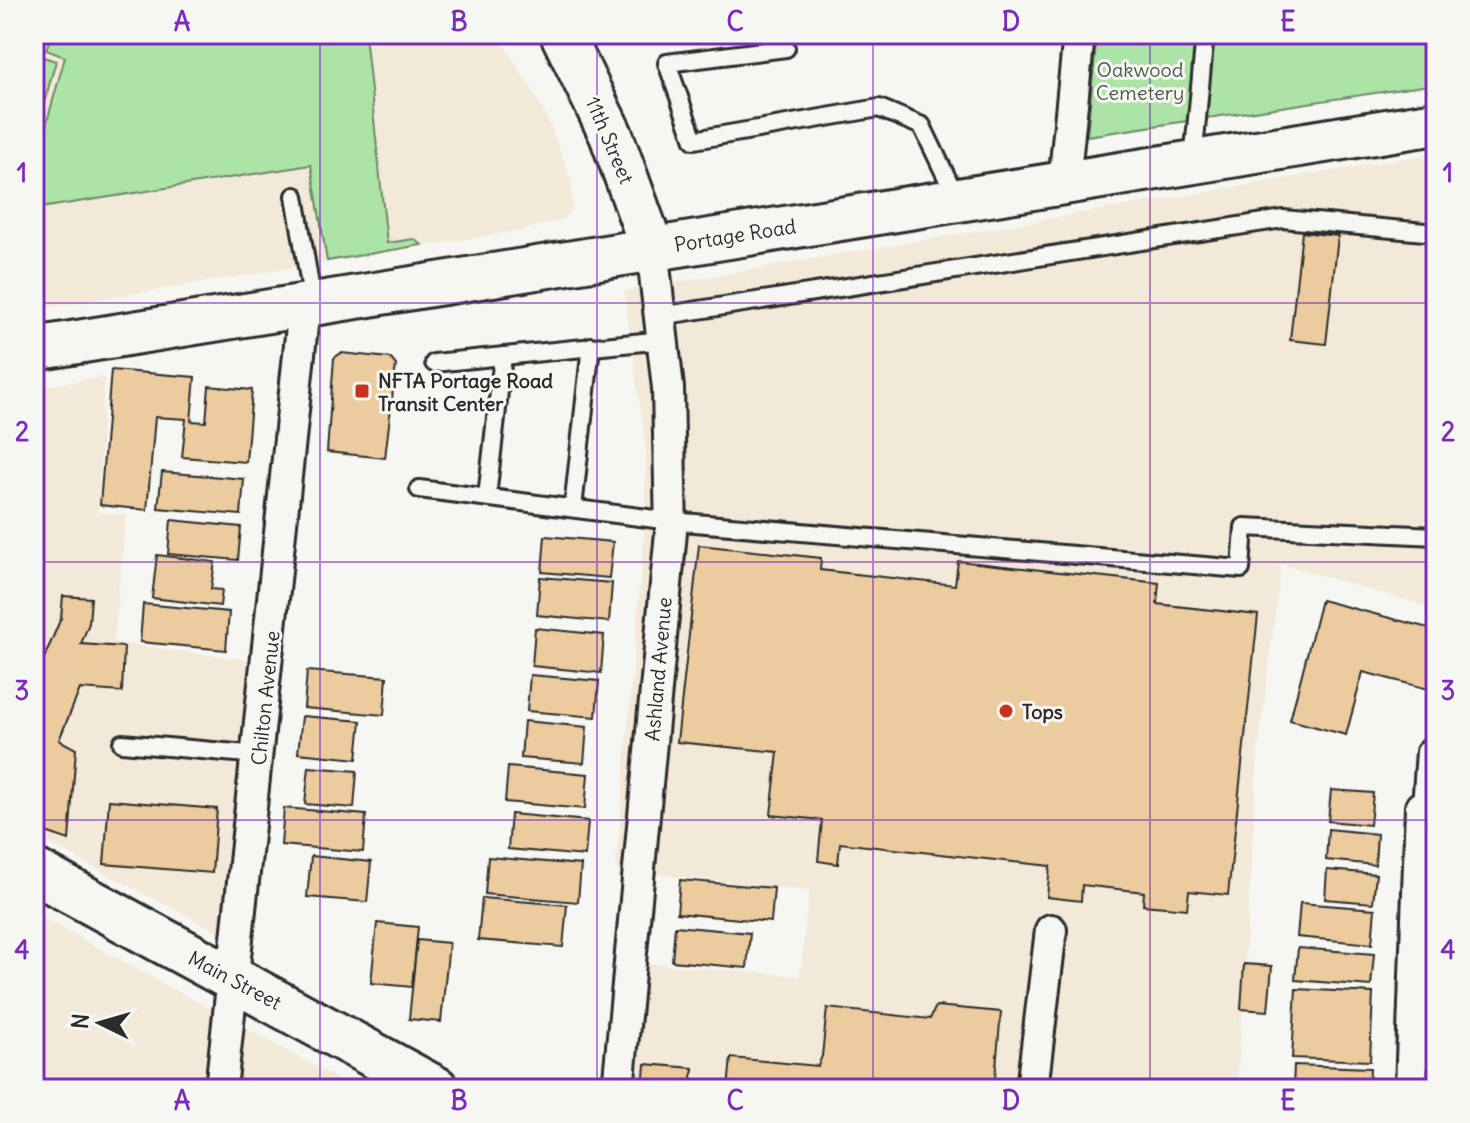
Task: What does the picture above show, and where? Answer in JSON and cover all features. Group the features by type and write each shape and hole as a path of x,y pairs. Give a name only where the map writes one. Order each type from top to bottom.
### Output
{"main road":[{"name":"Main Street","path":"34,871 436,1089"}],"street":[{"name":"11th Street","path":"562,34 611,135 652,248"},
{"path":"1064,183 1079,34"},
{"name":"Portage Road","path":"34,349 1436,123"},
{"name":"Ashland Avenue","path":"618,1089 671,521 661,328 652,248"},
{"name":"Chilton Avenue","path":"221,1089 309,306"},
{"path":"1411,1089 1424,1059 1427,921 1421,807"},
{"path":"1032,1089 1051,930"}],"lane":[{"path":"767,34 786,48 667,63 694,140 879,108 922,126 957,200"},
{"path":"1193,162 1205,34"},
{"path":"295,196 309,306"},
{"path":"434,363 591,346 661,328 1283,219 1436,233"},
{"path":"573,508 591,346"},
{"path":"487,497 503,356"},
{"path":"419,489 671,521 1241,569 1244,527 1436,536"},
{"path":"1421,807 1425,751 1436,741"},
{"path":"122,743 259,755"}],"shaded area":[{"path":"34,34 497,34 535,94 552,130 571,180 573,208 563,219 523,230 34,310"},
{"path":"1436,153 1436,609 1281,564 1258,752 1237,1089 633,1089 645,963 800,976 809,891 616,870 644,537 646,450 624,291"},
{"path":"104,377 98,512 126,515 114,642 278,664 251,949 34,836 34,388"},
{"path":"34,913 357,1089 34,1089"}],"green space":[{"path":"51,34 365,34 387,243 414,239 422,245 327,261 311,165 34,209 34,130 44,132 65,57 46,50"},
{"name":"Oakwood Cemetery","path":"1097,34 1436,34 1436,84 1087,136"},
{"path":"34,54 56,61 38,125 34,123"}],"building":[{"path":"1302,232 1338,236 1326,344 1290,340"},
{"name":"NFTA Portage Road Transit Center","path":"341,353 390,358 396,365 385,458 327,452 334,358"},
{"path":"111,370 195,377 191,421 206,422 209,386 252,390 246,462 182,457 186,419 155,417 147,510 100,505"},
{"path":"162,472 244,479 241,515 158,508"},
{"path":"171,520 241,527 238,560 168,554"},
{"path":"545,536 613,542 609,578 542,572"},
{"path":"699,545 821,558 820,570 955,585 958,561 1159,583 1157,604 1258,615 1228,895 1189,891 1187,909 1143,905 1144,892 1082,885 1081,901 1047,897 1050,866 840,843 838,864 818,861 822,820 771,815 778,752 677,742"},
{"path":"157,555 215,562 211,589 222,590 220,606 152,598"},
{"path":"540,577 612,583 609,622 537,615"},
{"path":"63,596 91,598 89,623 81,644 124,647 122,692 80,689 59,740 76,749 69,840 34,828 34,682 61,618"},
{"path":"1321,600 1436,630 1436,691 1363,672 1346,735 1290,720"},
{"path":"143,604 229,612 226,650 140,642"},
{"path":"535,628 604,635 601,673 532,666"},
{"path":"307,671 387,677 384,715 304,708"},
{"path":"530,675 599,681 596,717 527,711"},
{"path":"302,716 361,721 357,759 298,753"},
{"path":"524,721 587,727 584,763 521,758"},
{"path":"309,767 357,771 354,808 305,804"},
{"path":"508,767 588,774 585,809 505,802"},
{"path":"1331,790 1373,793 1370,825 1328,821"},
{"path":"109,800 217,809 212,873 104,864"},
{"path":"284,808 366,815 363,852 281,845"},
{"path":"511,814 588,821 585,856 508,849"},
{"path":"1328,829 1377,834 1375,865 1326,860"},
{"path":"311,856 371,862 367,902 307,897"},
{"path":"488,857 581,865 578,902 485,894"},
{"path":"1327,870 1376,874 1373,903 1325,899"},
{"path":"680,880 774,888 771,922 677,913"},
{"path":"482,898 567,905 563,947 478,940"},
{"path":"1300,903 1375,909 1372,944 1297,937"},
{"path":"377,923 418,927 412,987 371,983"},
{"path":"675,926 750,933 747,968 672,961"},
{"path":"417,940 449,943 441,1022 409,1019"},
{"path":"1298,948 1374,954 1371,986 1295,980"},
{"path":"1244,964 1272,966 1268,1011 1241,1009"},
{"path":"1296,989 1373,993 1370,1061 1292,1058"},
{"path":"936,1006 1001,1012 994,1089 728,1089 731,1058 818,1066 822,1056 827,1008 930,1019"},
{"path":"645,1064 693,1068 691,1089 643,1089"},
{"path":"1294,1065 1370,1068 1369,1089 1293,1089"}],"place":[{"name":"NFTA Portage Road Transit Center","path":"362,391"},
{"name":"Tops","path":"1006,711"}]}
